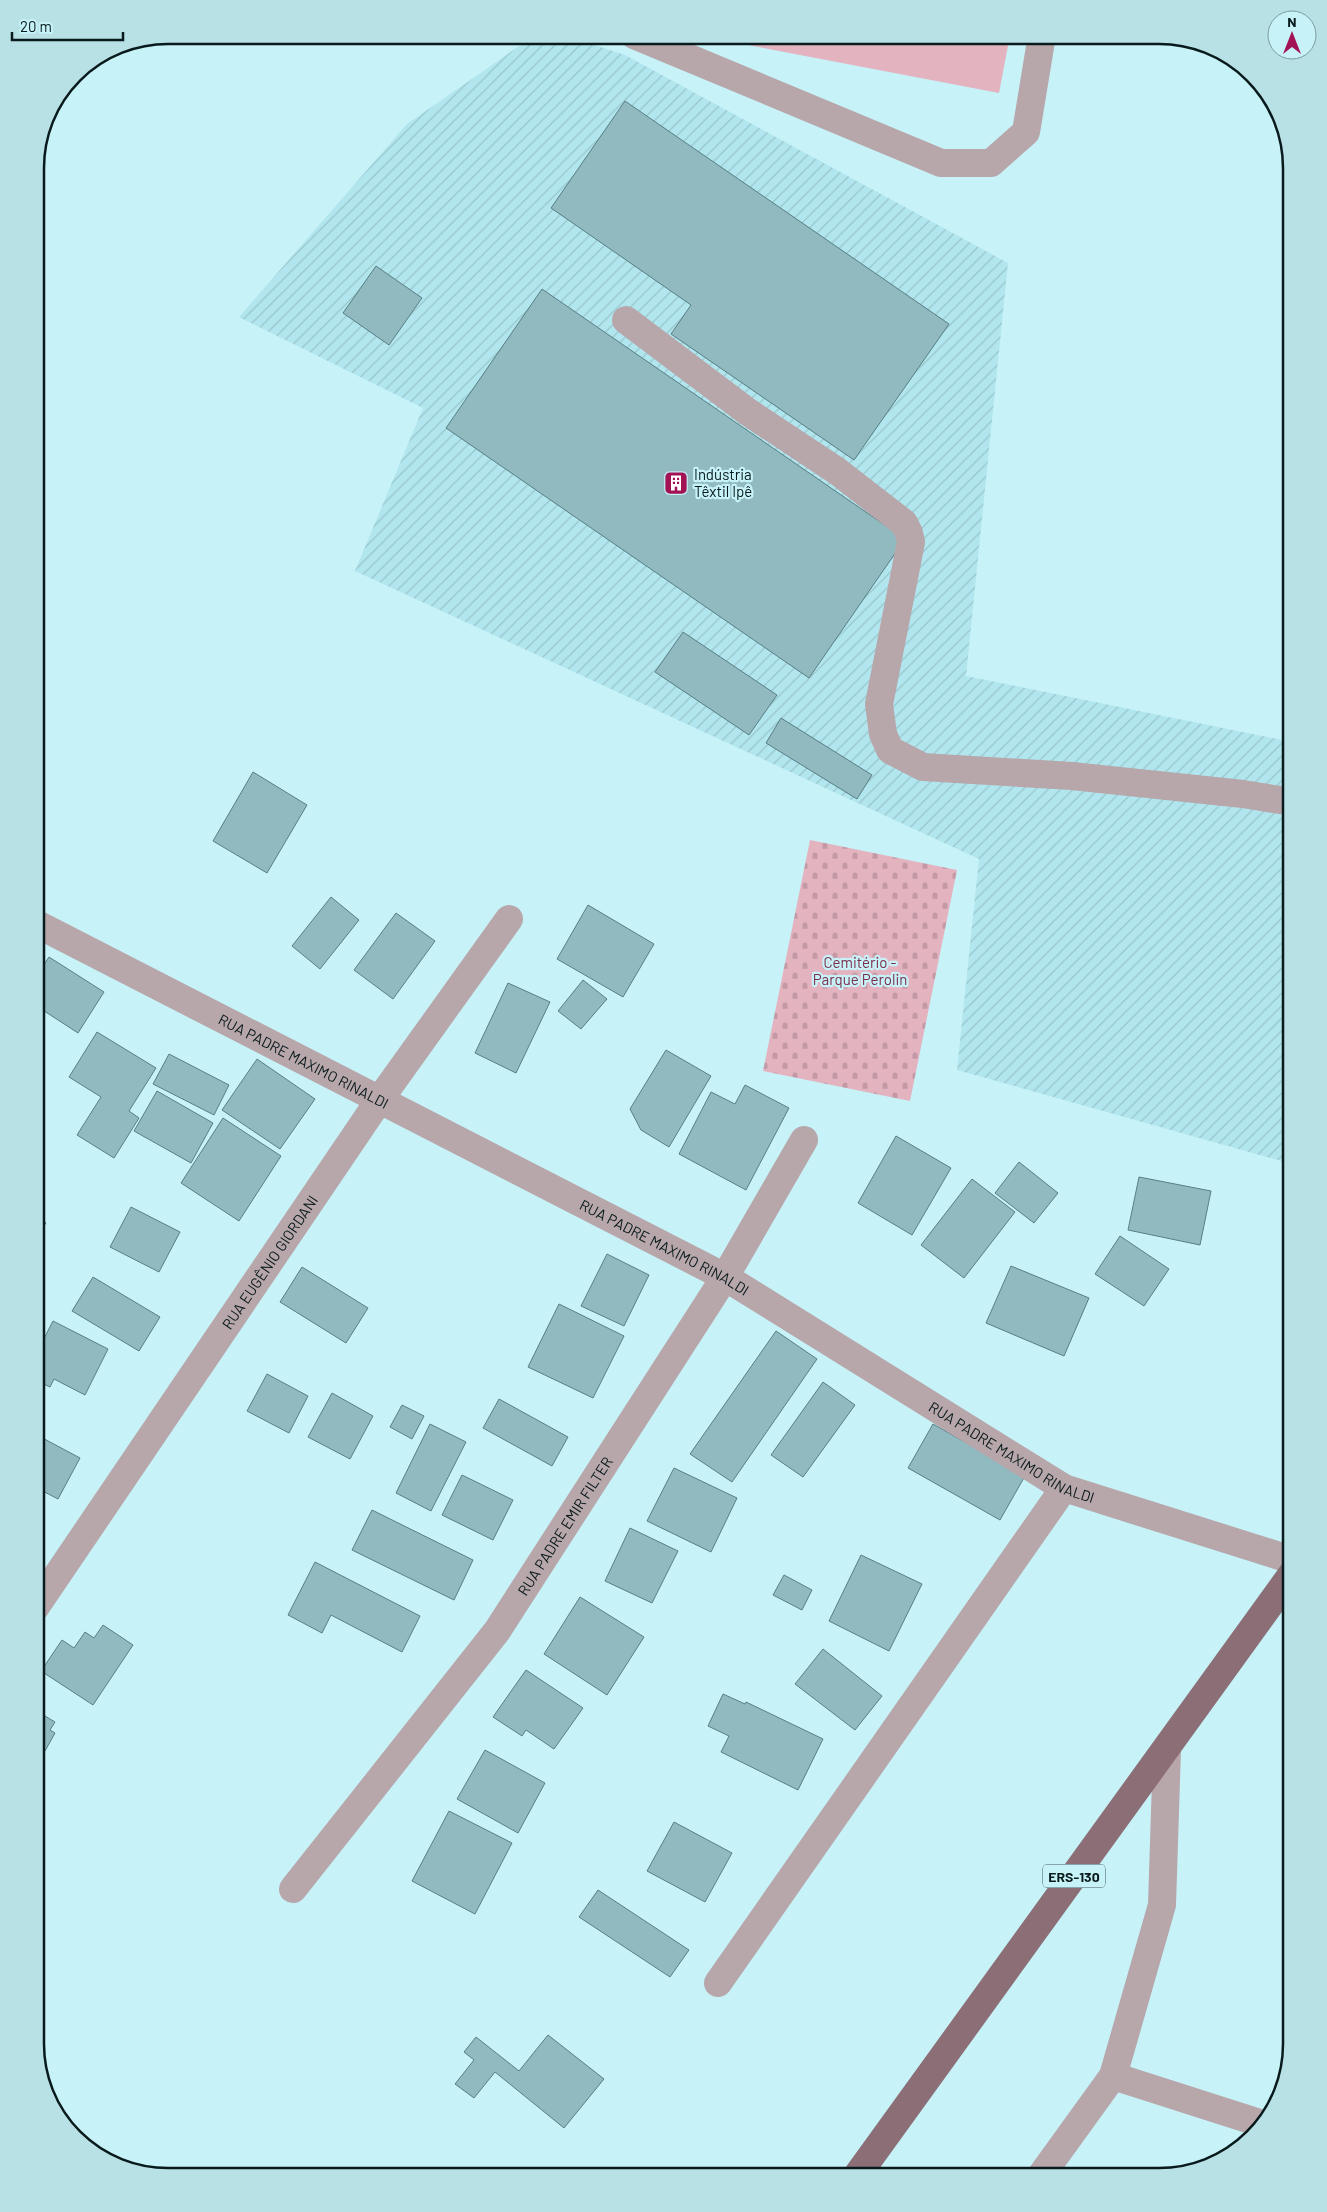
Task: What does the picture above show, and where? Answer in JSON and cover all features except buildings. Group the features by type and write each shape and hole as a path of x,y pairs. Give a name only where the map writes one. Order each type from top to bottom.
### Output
{"main road":[{"name":"ERS-130","path":"863,2168 1283,1587"}],"street":[{"path":"656,44 941,163 991,163 1026,132 1041,44"},
{"path":"626,320 748,412 837,471 904,523 911,542 880,704 883,734 890,750 923,768 1072,776 1243,794 1283,801"},
{"name":"RUA EUGÊNIO GIORDANI","path":"44,1595 380,1099 509,920"},
{"name":"RUA PADRE MAXIMO RINALDI","path":"44,927 724,1277 1064,1488 1283,1557"},
{"name":"RUA PADRE EMIR FILTER","path":"293,1889 497,1631 724,1277 804,1140"},
{"path":"718,1984 1064,1488"},
{"path":"1047,2168 1113,2076 1162,1905 1167,1749"},
{"path":"1113,2076 1255,2122"}],"shaded area":[{"path":"522,44 591,44 625,55 1008,263 966,676 1283,740 1283,1161 957,1070 979,859 355,571 423,408 239,317 407,124"}],"green space":[{"path":"743,44 1008,44 999,93"},
{"name":"Cemitério - Parque Perolin","path":"810,840 957,870 910,1101 763,1071"}],"place":[{"name":"Indústria Têxtil Ipê","path":"676,483"}]}
